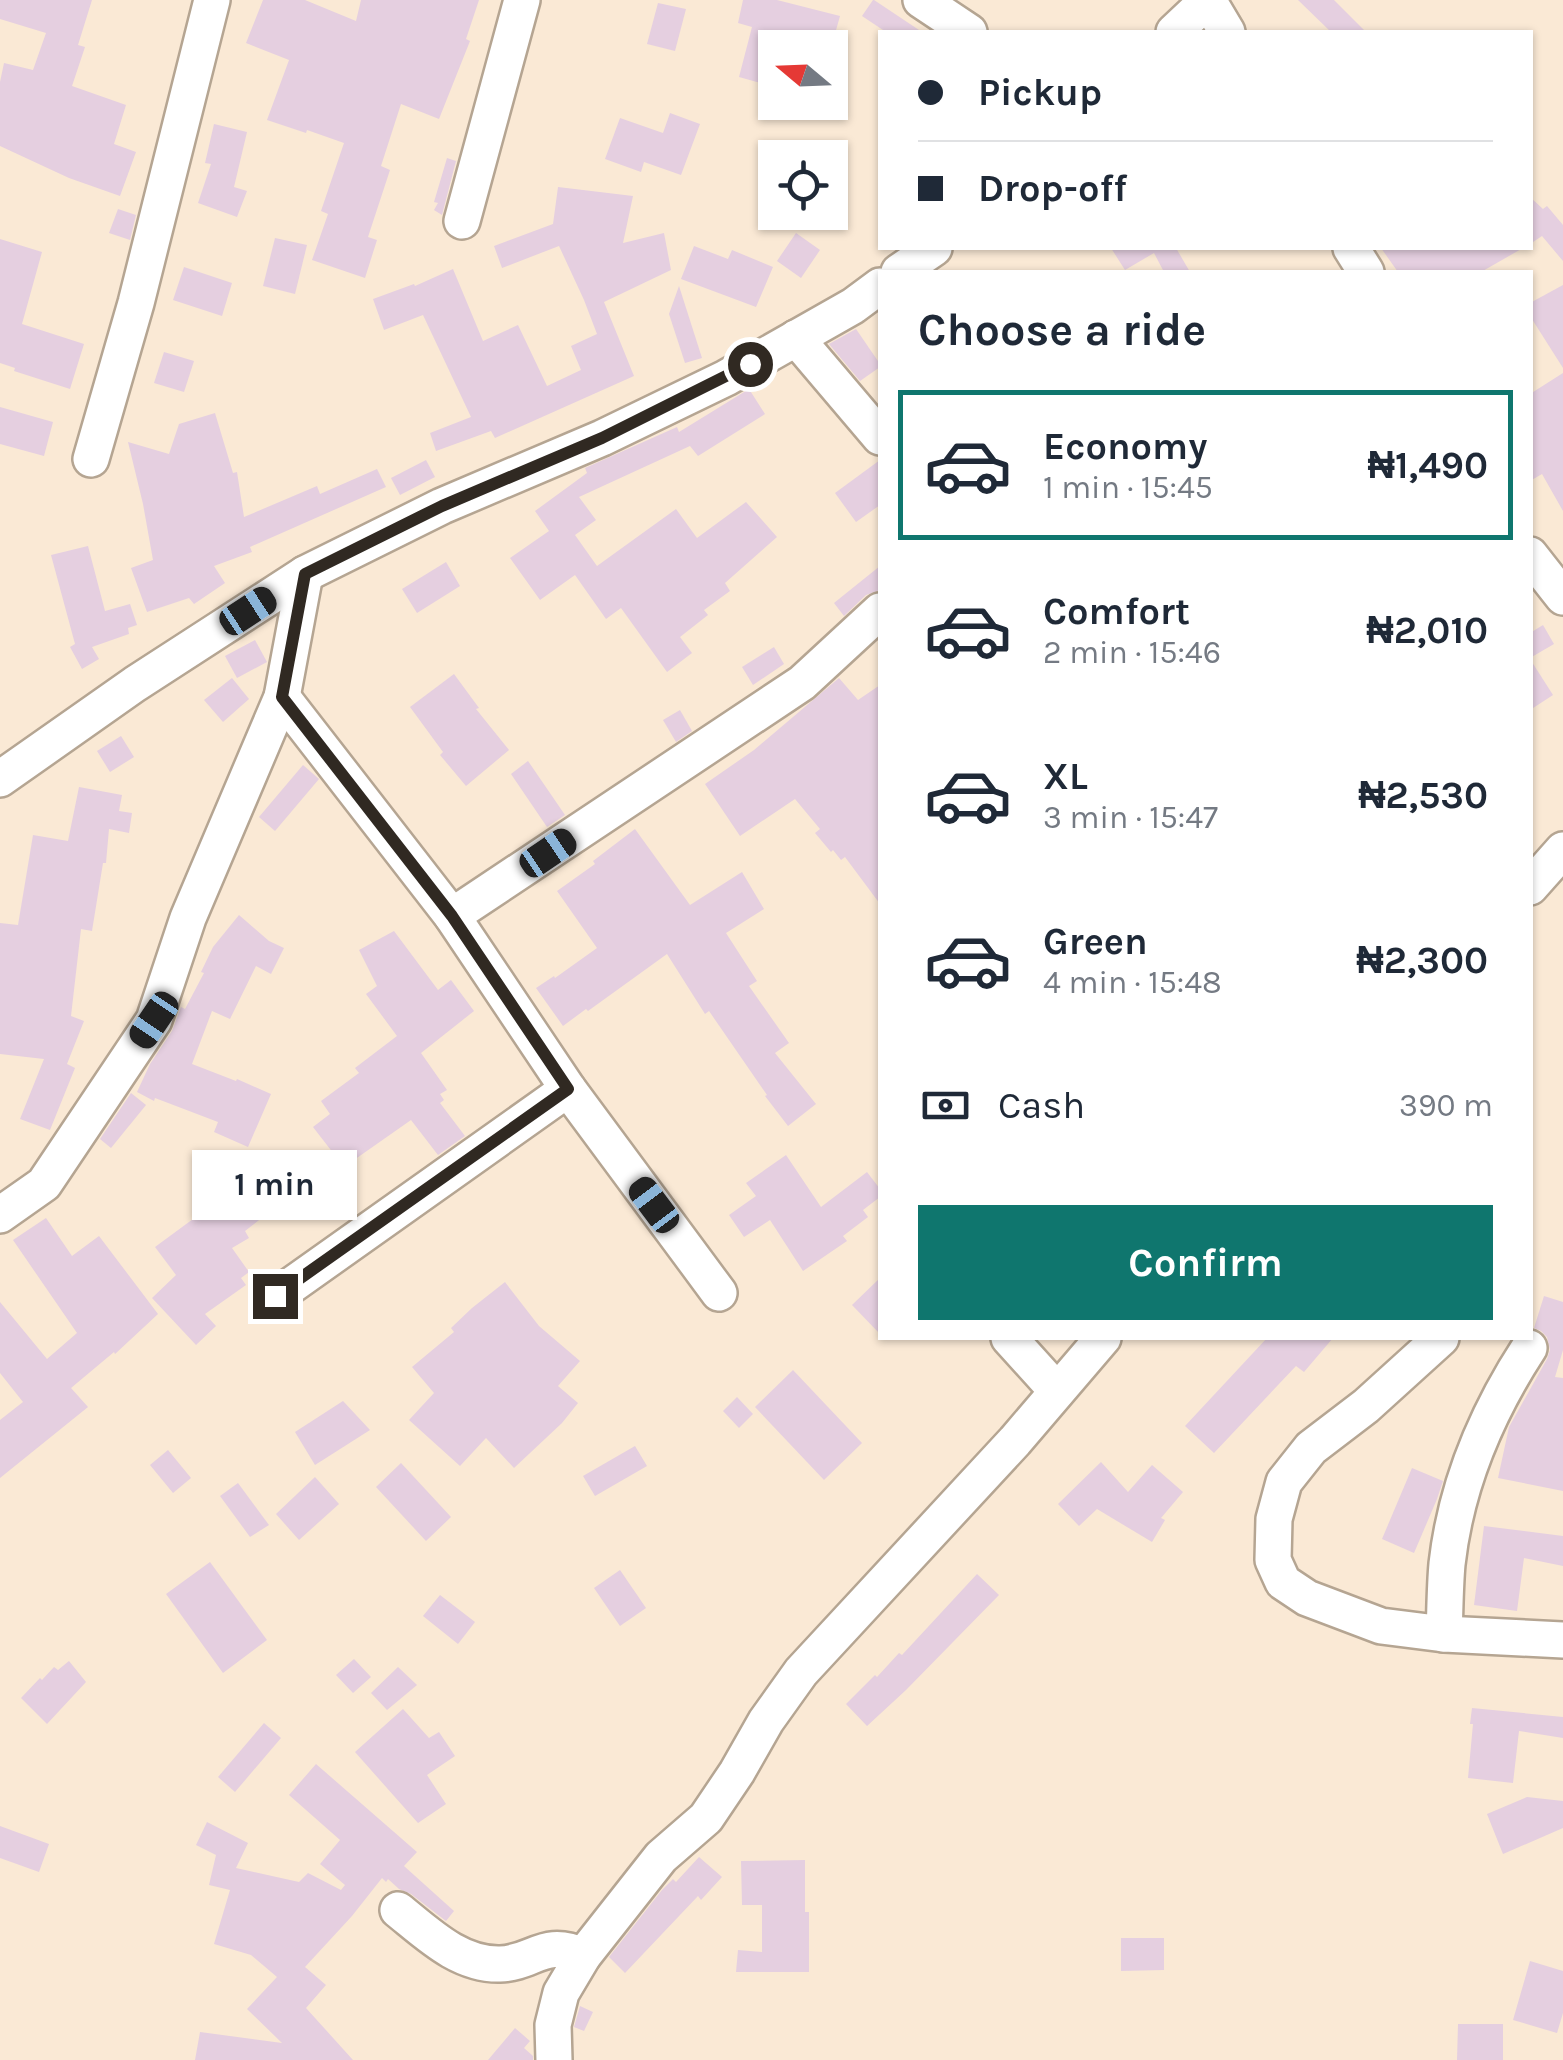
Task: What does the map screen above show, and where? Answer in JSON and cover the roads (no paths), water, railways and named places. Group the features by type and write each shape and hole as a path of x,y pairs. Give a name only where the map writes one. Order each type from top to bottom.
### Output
{"street":[{"path":"91,459 136,304 212,0"},
{"path":"462,221 522,0"},
{"path":"921,0 966,30"},
{"path":"1176,30 1208,0 1225,30"},
{"path":"902,270 931,250"},
{"path":"0,779 135,684 305,574 442,506 726,378 853,306 878,287"},
{"path":"796,338 878,434"},
{"path":"1533,560 1563,596"},
{"path":"0,1215 44,1184 154,1020 188,918 282,697 305,574"},
{"path":"452,916 802,683 878,613"},
{"path":"282,697 452,916 568,1089 720,1293"},
{"path":"1533,884 1563,850"},
{"path":"275,1296 568,1089"},
{"path":"1010,1340 1057,1391"},
{"path":"554,2060 553,2025 561,1993 582,1956 661,1857 706,1818 801,1672 1015,1441 1100,1340"},
{"path":"1439,1340 1366,1406 1311,1448 1284,1482 1274,1520 1273,1560 1283,1582 1307,1598 1381,1626 1444,1634 1563,1640"},
{"path":"1444,1634 1447,1564 1456,1510 1477,1441 1528,1348"},
{"path":"398,1910 436,1942 484,1963 504,1964 557,1948 582,1956"}]}
